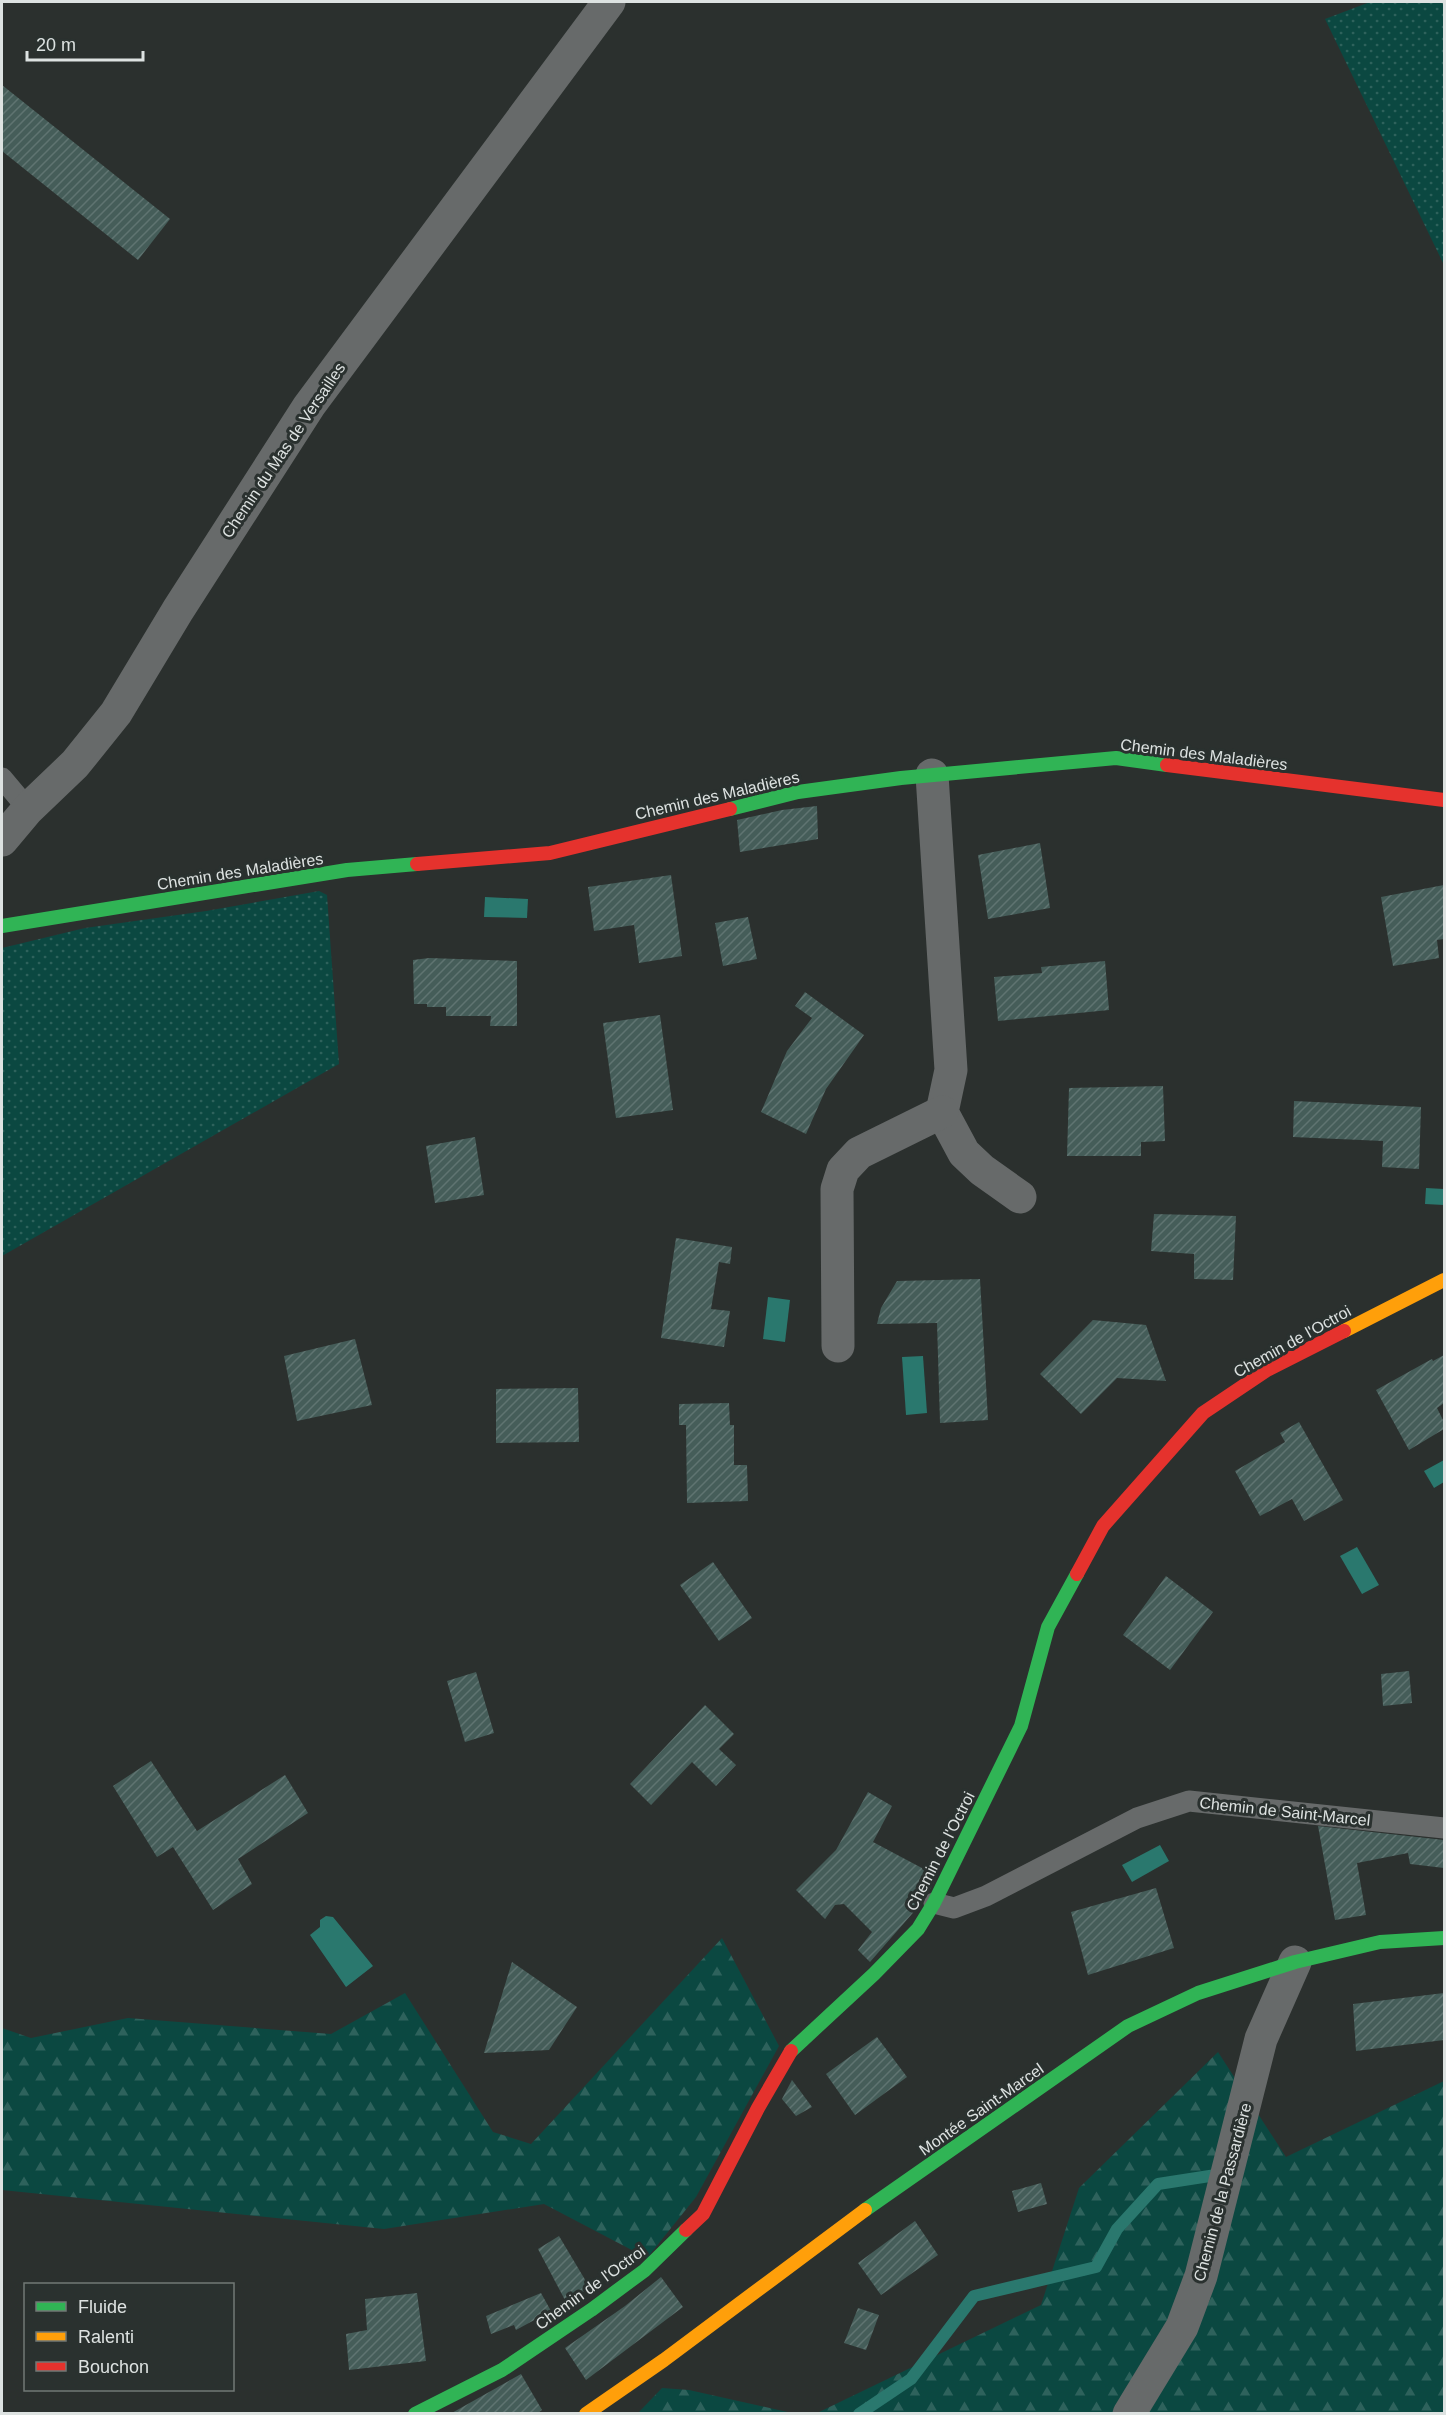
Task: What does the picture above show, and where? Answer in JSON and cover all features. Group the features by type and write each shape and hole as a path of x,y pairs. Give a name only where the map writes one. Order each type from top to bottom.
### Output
{"street":[{"name":"Chemin du Mas de Versailles","path":"2,840 28,809 75,764 116,713 177,610 309,406 609,2"},
{"name":"Chemin des Maladières","path":"2,926 347,870 550,853 798,792 932,775 1116,758 1444,800"},
{"path":"932,775 951,1070 942,1112 964,1153 982,1170 1020,1197"},
{"path":"838,1346 837,1189 843,1170 859,1153 942,1112"},
{"name":"Chemin de l'Octroi","path":"415,2414 502,2370 591,2310 645,2270 704,2214 758,2108 793,2048 874,1974 918,1929 934,1903 1021,1726 1048,1628 1103,1526 1203,1413 1267,1370 1444,1280"},
{"name":"Montée Saint-Marcel","path":"586,2414 664,2360 867,2208 1128,2026 1198,1993 1296,1962 1380,1942 1444,1938"},
{"name":"Chemin de la Passardière","path":"1129,2414 1182,2327 1201,2276 1261,2039 1296,1962"}],"lane":[{"path":"2,778 28,809"},
{"name":"Chemin de Saint-Marcel","path":"934,1903 954,1908 986,1896 1137,1818 1189,1801 1444,1828"}],"green space":[{"path":"1370,2 1444,2 1444,265 1325,19"},
{"path":"319,891 327,895 339,1064 2,1256 2,948 85,928 206,911"},
{"path":"722,1938 779,2046 696,2197 647,2258 544,2204 384,2229 2,2190 2,2028 31,2038 128,2018 331,2034 405,1993 493,2132 531,2144"},
{"path":"1218,2052 1286,2157 1444,2081 1444,2413 815,2414 1041,2305 1079,2188"},
{"path":"662,2388 689,2390 792,2413 638,2413"}],"shaded area":[{"path":"485,897 528,899 527,918 484,917"},
{"path":"1426,1188 1444,1189 1444,1205 1425,1204"},
{"path":"768,1297 790,1300 785,1342 763,1339"},
{"path":"923,1356 927,1413 906,1415 902,1357"},
{"path":"1444,1460 1444,1482 1434,1488 1424,1471"},
{"path":"1357,1547 1379,1585 1362,1594 1340,1556"},
{"path":"1160,1845 1169,1861 1132,1882 1122,1865"},
{"path":"326,1916 333,1917 373,1966 346,1987 310,1935 320,1927 320,1920"}],"building":[{"path":"2,85 170,219 138,260 2,151"},
{"path":"817,806 818,839 740,852 737,820 782,810"},
{"path":"1040,843 1050,908 988,919 978,855"},
{"path":"671,875 682,956 639,963 634,925 594,931 588,887"},
{"path":"1444,885 1444,939 1437,940 1439,958 1393,966 1381,897"},
{"path":"748,917 757,959 723,966 715,923"},
{"path":"429,958 517,961 517,1026 490,1026 491,1016 446,1016 446,1007 414,1004 413,960"},
{"path":"1105,961 1109,1010 998,1021 994,977 1042,973 1041,967"},
{"path":"805,992 864,1035 826,1089 806,1134 761,1112 787,1051 812,1018 795,1006"},
{"path":"660,1015 673,1110 616,1118 603,1023"},
{"path":"1163,1086 1165,1141 1141,1142 1141,1156 1067,1156 1069,1088"},
{"path":"1294,1101 1421,1107 1419,1169 1382,1167 1383,1141 1293,1137"},
{"path":"475,1137 484,1195 435,1203 426,1146"},
{"path":"1154,1214 1236,1216 1233,1280 1194,1279 1194,1254 1151,1251"},
{"path":"676,1238 732,1247 730,1264 719,1262 711,1309 730,1311 724,1347 661,1338"},
{"path":"980,1279 988,1420 940,1423 937,1323 877,1324 881,1308 897,1281"},
{"path":"1093,1320 1146,1325 1166,1381 1117,1378 1081,1414 1040,1374"},
{"path":"355,1339 372,1405 297,1421 284,1356"},
{"path":"1444,1355 1444,1403 1437,1408 1444,1422 1444,1429 1409,1450 1376,1390 1432,1359 1433,1361"},
{"path":"578,1388 579,1442 496,1443 496,1389"},
{"path":"729,1403 730,1425 734,1425 734,1465 747,1465 748,1501 687,1503 686,1425 679,1425 679,1404"},
{"path":"1299,1422 1343,1500 1304,1521 1292,1499 1260,1516 1235,1471 1285,1442 1280,1433"},
{"path":"713,1562 752,1618 719,1641 680,1585"},
{"path":"1166,1576 1213,1612 1170,1670 1123,1635"},
{"path":"1409,1671 1412,1703 1383,1706 1381,1674"},
{"path":"476,1672 494,1733 465,1742 447,1681"},
{"path":"705,1705 734,1734 719,1749 736,1765 716,1786 692,1762 651,1805 630,1784"},
{"path":"151,1761 197,1831 285,1775 308,1813 238,1859 252,1884 213,1910 173,1847 157,1857 113,1786"},
{"path":"868,1792 892,1806 873,1842 937,1876 925,1899 870,1962 858,1950 872,1932 844,1904 835,1905 825,1919 796,1890 836,1850"},
{"path":"1318,1826 1444,1840 1444,1868 1410,1864 1408,1853 1357,1863 1366,1915 1335,1920"},
{"path":"1156,1888 1174,1948 1088,1975 1071,1912"},
{"path":"512,1962 577,2007 549,2050 484,2053"},
{"path":"1444,1993 1444,2040 1356,2051 1353,2004"},
{"path":"877,2037 907,2077 855,2115 826,2074"},
{"path":"792,2080 812,2107 796,2116 782,2099"},
{"path":"1041,2183 1047,2204 1018,2212 1012,2191"},
{"path":"915,2221 938,2255 881,2295 858,2263"},
{"path":"559,2236 590,2288 566,2302 538,2249"},
{"path":"661,2277 683,2307 586,2380 565,2348 625,2306"},
{"path":"417,2293 426,2361 349,2370 346,2334 367,2330 365,2299"},
{"path":"541,2293 551,2311 516,2330 514,2325 491,2334 486,2316"},
{"path":"858,2308 879,2315 866,2350 844,2343"},
{"path":"521,2374 542,2410 536,2414 450,2414"}],"waterway":[{"path":"859,2414 911,2379 974,2296 1096,2267 1117,2229 1158,2184 1216,2175"}],"traffic: fast":[{"path":"730,809 798,792 901,778 1116,758 1167,765"},
{"path":"2,926 347,870 417,864"},
{"path":"791,2051 874,1974 918,1929 934,1903 1021,1726 1048,1627 1077,1574"},
{"path":"865,2210 1128,2026 1198,1993 1295,1962 1380,1942 1444,1938"},
{"path":"415,2414 502,2370 591,2310 645,2270 686,2230"}],"traffic: slow":[{"path":"1344,1331 1444,1280"},
{"path":"586,2414 664,2360 865,2210"}],"traffic: jam":[{"path":"1167,765 1444,800"},
{"path":"417,864 550,853 730,809"},
{"path":"1077,1574 1103,1526 1203,1413 1267,1370 1344,1331"},
{"path":"686,2230 703,2214 758,2108 791,2051"}]}
